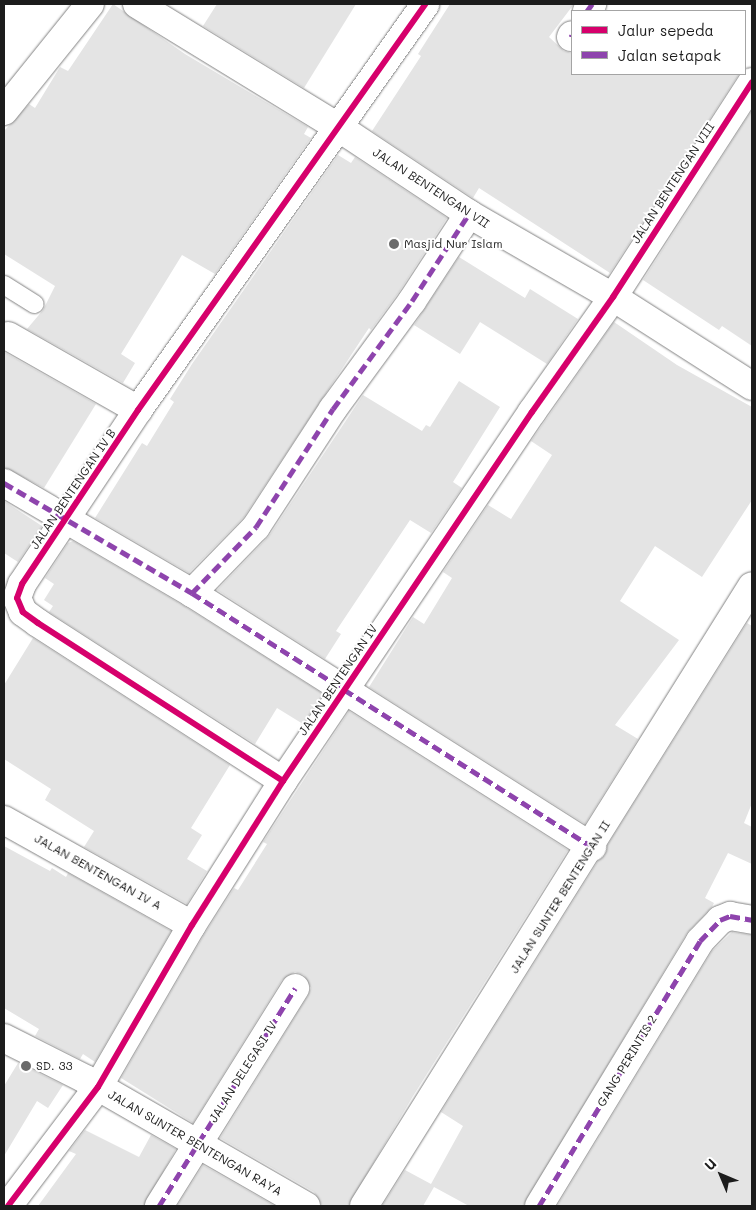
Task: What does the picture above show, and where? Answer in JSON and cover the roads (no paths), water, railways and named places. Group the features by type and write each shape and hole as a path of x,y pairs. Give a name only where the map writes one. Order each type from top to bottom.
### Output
{"street":[{"path":"4,111 90,4"},
{"name":"JALAN BENTENGAN VII","path":"137,4 338,127 469,214 613,297 752,386"},
{"name":"JALAN BENTENGAN IV B","path":"283,781 23,612 17,598 22,584 67,520 138,410 425,4"},
{"name":"JALAN BENTENGAN VIII","path":"613,297 752,82"},
{"path":"192,593 256,527 333,409 412,301 469,214"},
{"name":"JALAN BENTENGAN IV","path":"8,1206 98,1087 192,925 283,781 532,412 613,297"},
{"path":"8,336 138,410"},
{"path":"4,483 192,593 346,689 592,847"},
{"name":"JALAN SUNTER BENTENGAN II","path":"364,1206 592,847 752,586"},
{"name":"JALAN BENTENGAN IV A","path":"4,820 192,925"},
{"name":"GANG PERINTIS 2","path":"539,1206 695,948 720,920 735,915 752,920"},
{"name":"JALAN DELEGASI IV","path":"159,1206 295,988"},
{"name":"JALAN SUNTER BENTENGAN RAYA","path":"4,1038 98,1087 306,1206"}],"lane":[{"path":"4,285 34,304"}],"place":[{"name":"Masjid Nur Islam","path":"394,244"},
{"name":"SD. 33","path":"26,1066"}]}
